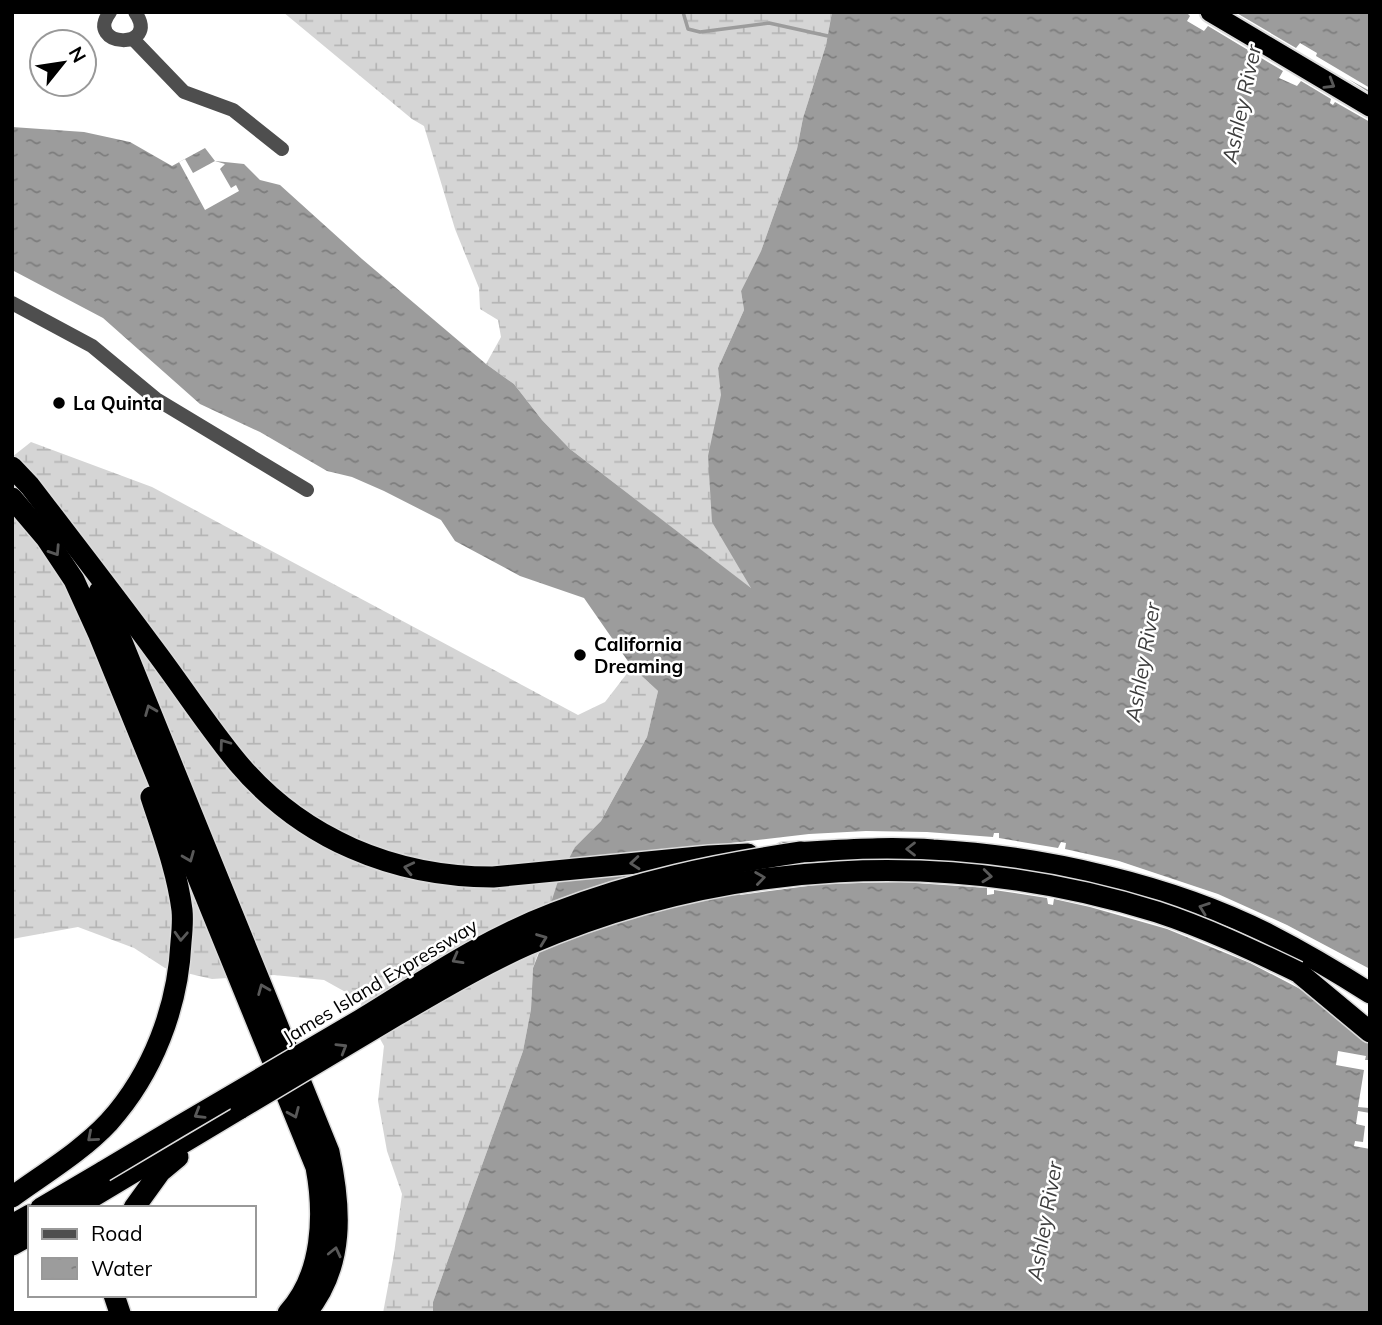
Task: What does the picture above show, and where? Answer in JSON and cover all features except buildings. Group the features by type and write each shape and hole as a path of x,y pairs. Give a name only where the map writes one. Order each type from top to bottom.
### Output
{"highway":[{"path":"1210,12 1370,107"},
{"path":"12,467 55,519 238,763 265,792 321,834 378,860 410,869 462,877 493,877 709,856 801,852"},
{"path":"12,498 46,538 74,580 99,635 316,1167 323,1220 310,1275 296,1304 288,1313"},
{"path":"55,519 114,622 329,1152 339,1214 337,1240 330,1272 316,1301 306,1313"},
{"path":"12,1197 72,1154 108,1123 136,1089 158,1044 176,994 183,913 178,886 99,635"},
{"name":"James Island Expressway","path":"44,1206 490,941 552,914 652,879 717,864 801,852 933,849 1060,866 1144,887 1226,916 1268,934 1370,993"},
{"name":"James Island Expressway","path":"77,1206 447,986 525,946 648,901 730,882 848,870 903,869 1008,878 1073,890 1157,912 1213,933 1298,972 1370,1017"},
{"path":"1268,934 1353,969 1370,979"},
{"path":"1298,972 1370,1032"},
{"path":"135,1206 160,1172 241,1108"},
{"path":"12,1225 28,1215"},
{"path":"12,1245 28,1236"}],"street":[{"path":"110,12 105,24 107,32 114,40 124,42 133,39 139,32 140,22 135,12"},
{"path":"133,39 184,92 233,110 282,149"},
{"path":"12,303 92,346 156,399 307,490"}],"green space":[{"path":"283,12 832,12 826,45 803,118 797,149 761,251 741,291 744,310 718,368 753,590 570,449 542,420 514,384 486,364 501,337 498,320 480,309 479,288 455,229 424,126 412,119"},
{"path":"31,442 152,487 578,715 605,702 632,667 658,691 647,737 601,821 575,847 533,968 531,1009 523,1051 433,1302 433,1313 383,1313 402,1194 387,1151 378,1101 384,1046 358,999 324,980 274,975 212,979 165,968 134,948 78,927 12,939 12,457"}],"water":[{"name":"Ashley River","path":"832,12 1370,12 1370,1313 433,1313 433,1302 523,1051 531,1009 533,968 544,940 549,909 559,878 575,847 601,821 647,737 658,691 632,667 584,598 520,576 455,541 441,520 352,477 327,471 260,432 200,404 103,318 12,270 12,127 84,132 130,142 172,166 205,148 215,161 244,164 260,180 280,185 362,259 486,364 514,384 542,420 570,449 751,588 712,522 708,456 721,395 718,368 744,310 741,291 761,251 797,149 803,118 826,45"}],"pier":[{"path":"1186,12 1235,12 1296,48 1300,43 1317,53 1316,56 1370,88 1370,91 1348,79 1370,93 1370,122 1335,102 1333,105 1330,103 1331,99 1301,81 1297,86 1279,78 1283,71 1208,26 1204,31 1187,21 1190,16"},
{"path":"185,159 193,173 215,161 225,164 220,169 231,188 236,185 239,191 205,210 179,162"},
{"path":"866,831 993,837 994,833 999,833 999,838 1058,848 1061,842 1066,843 1065,849 1119,861 1218,894 1287,925 1370,969 1370,1041 1304,991 1250,963 1167,929 1090,907 1054,899 1053,905 1048,904 1047,898 994,890 994,894 987,895 987,888 901,882 823,884 740,895 731,843"},
{"path":"1338,1051 1366,1056 1365,1060 1370,1060 1369,1108 1358,1107 1364,1070 1336,1065"},
{"path":"1358,1111 1370,1113 1370,1149 1354,1146 1355,1141 1363,1142 1365,1126 1356,1124"}],"waterway":[{"path":"683,12 688,29 700,32 769,23 828,36"}],"place":[{"name":"La Quinta","path":"59,403"},
{"name":"California Dreaming","path":"580,655"}]}
